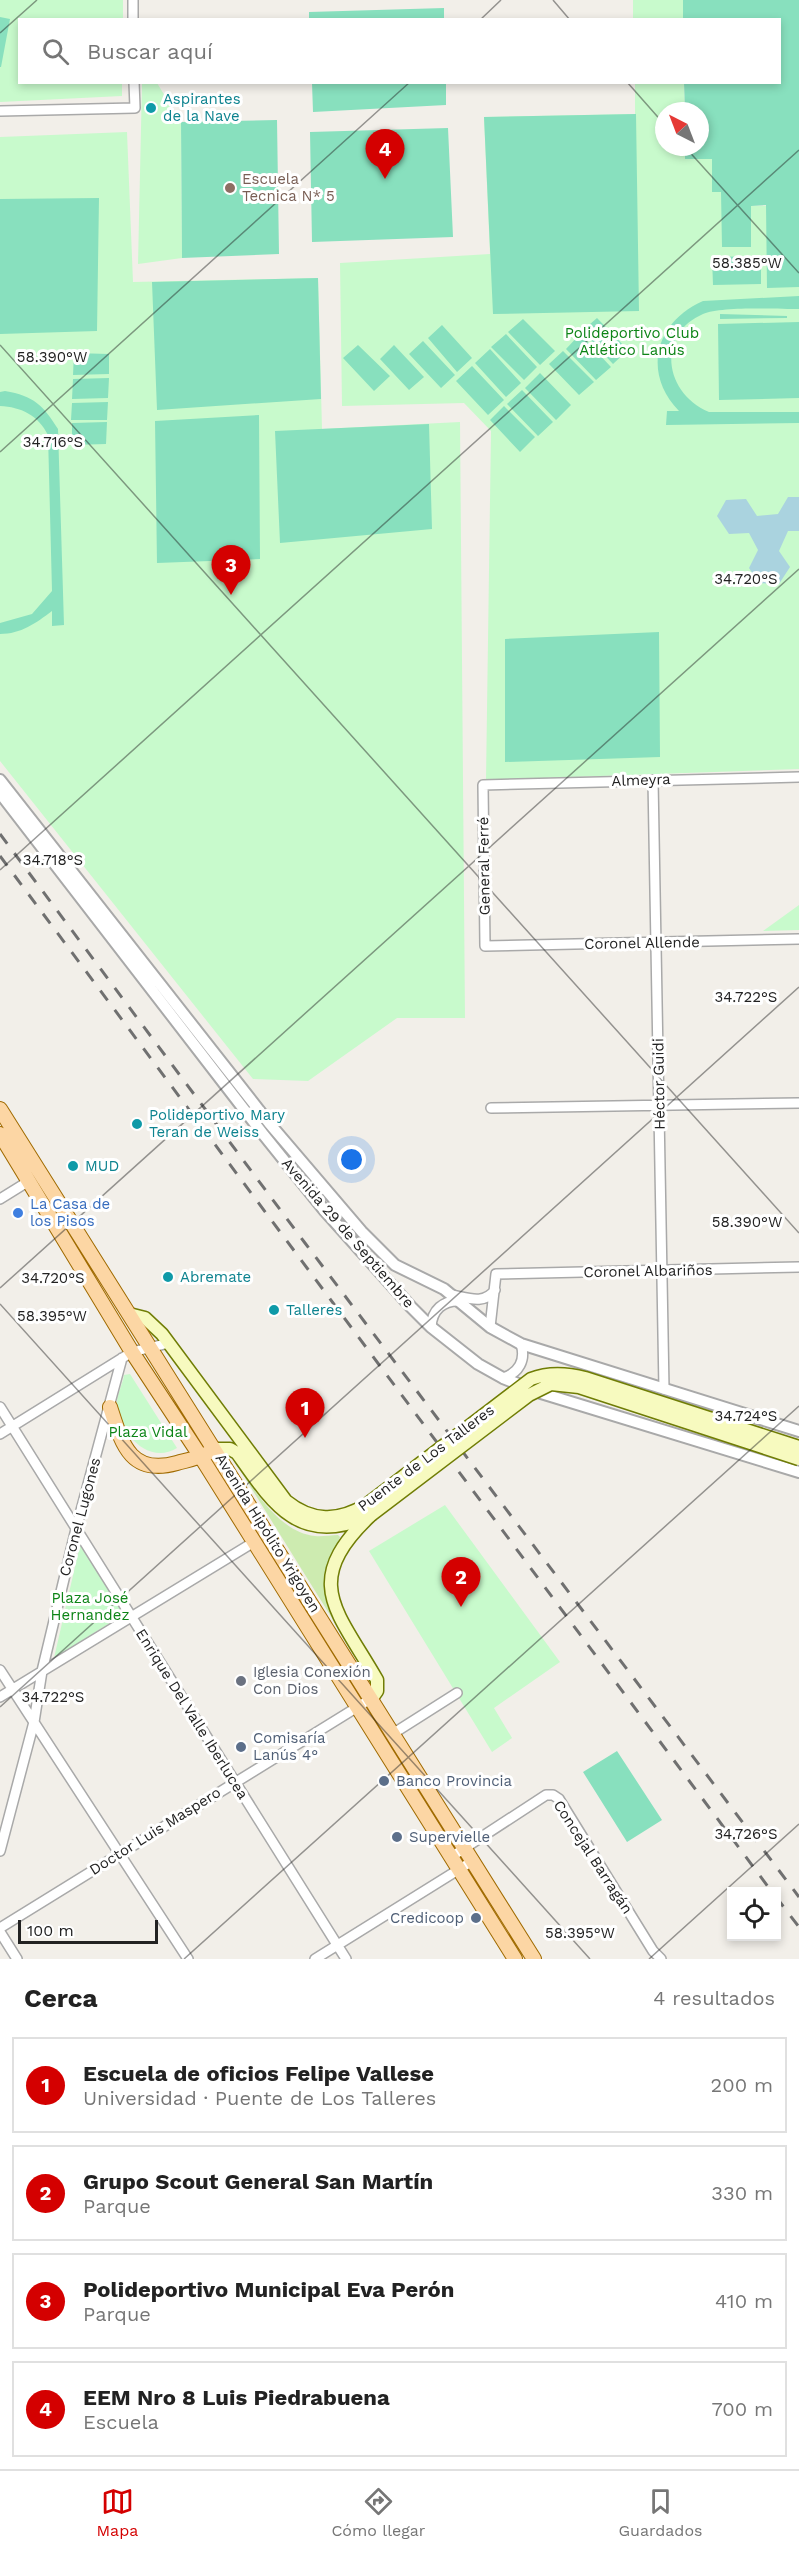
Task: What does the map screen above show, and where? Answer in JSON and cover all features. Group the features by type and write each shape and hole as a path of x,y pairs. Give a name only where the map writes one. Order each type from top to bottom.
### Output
{"main road":[{"name":"Avenida Hipólito Yrigoyen","path":"0,1109 474,1860 534,1959"},
{"name":"Avenida Hipólito Yrigoyen","path":"0,1134 29,1180 127,1355 205,1463 515,1959"},
{"name":"Puente de Los Talleres","path":"129,1314 145,1318 169,1343 268,1495 289,1516 299,1522 341,1526 370,1515"},
{"name":"Puente de Los Talleres","path":"241,1451 298,1510 312,1517 343,1516 366,1505 531,1379 554,1374 585,1378 799,1447"},
{"name":"Puente de Los Talleres","path":"372,1698 377,1691 377,1680 336,1609 329,1587 332,1566 348,1537 370,1515 529,1395 551,1384 579,1387 799,1459"},
{"path":"110,1407 121,1439 131,1456 145,1464 163,1467 205,1463 215,1449 241,1451"}],"street":[{"path":"133,0 133,18"},
{"path":"0,111 135,108 134,84"},
{"name":"Almeyra","path":"483,785 799,777"},
{"name":"Avenida 29 de Septiembre","path":"0,780 321,1187 395,1265 456,1298 490,1327 521,1344 799,1431"},
{"name":"Héctor Guidi","path":"653,780 664,1389"},
{"name":"General Ferré","path":"483,785 485,946"},
{"name":"Avenida 29 de Septiembre","path":"0,793 325,1211 431,1328 478,1364 503,1378 541,1393 799,1472"},
{"name":"Coronel Allende","path":"485,946 799,939"},
{"path":"490,1108 799,1103"},
{"path":"0,1199 29,1180"},
{"name":"Coronel Albariños","path":"496,1288 496,1274 799,1267"},
{"path":"431,1328 433,1315 442,1305 456,1298 482,1300 490,1296 496,1288"},
{"path":"490,1327 496,1288"},
{"path":"0,1434 127,1355 169,1343"},
{"path":"503,1378 519,1368 523,1356 521,1344"},
{"name":"Coronel Lugones","path":"0,1851 34,1722 42,1671 76,1528 127,1355"},
{"name":"Enrique Del Valle Iberlucea","path":"0,1407 346,1959"},
{"path":"0,1697 254,1542"},
{"path":"0,1670 188,1959"},
{"path":"394,1733 457,1693"},
{"name":"Doctor Luis Maspero","path":"0,1930 372,1698"},
{"name":"Concejal Barragán","path":"451,1857 546,1795 554,1795 559,1799 653,1951 661,1959"},
{"path":"315,1959 474,1860"},
{"path":"0,1930 17,1959"}],"green space":[{"path":"0,0 123,0 123,18 18,18 18,84 122,84 122,96 0,102"},
{"path":"633,0 683,0 683,18 633,18"},
{"path":"683,0 799,0 799,287 767,288 766,205 751,206 751,247 722,247 721,192 712,192 712,159 685,159 685,156 709,156 709,102 685,102 684,84 781,84 781,18 683,18"},
{"path":"444,8 444,18 309,18 309,12"},
{"path":"0,17 10,19 1,67 0,67"},
{"path":"142,84 158,84 181,122 182,258 138,264"},
{"path":"312,84 446,84 446,105 313,112"},
{"name":"Polideportivo Club Atlético Lanús","path":"635,84 684,84 685,102 655,102 655,156 712,159 712,192 750,191 751,206 799,205 799,769 486,780 491,431 464,403 342,406 340,263 490,254 484,117 635,114"},
{"path":"636,114 639,311 493,314 484,117"},
{"name":"Escuela Tecnica N* 5","path":"277,120 279,254 182,258 181,122"},
{"path":"448,128 453,237 312,242 310,132"},
{"path":"127,132 133,282 318,278 322,429 460,422 465,1018 397,1018 308,1081 253,1079 0,761 0,137"},
{"path":"99,198 97,331 0,334 0,199"},
{"path":"761,256 761,284 713,285 712,257"},
{"path":"318,278 321,399 157,410 152,282"},
{"path":"799,296 799,309 735,309 703,314 688,324 678,336 672,349 672,364 675,379 683,392 694,403 709,412 799,412 799,423 666,425 667,411 679,411 667,396 660,381 659,350 674,322 687,310 703,301"},
{"path":"720,314 787,316 787,318 720,319"},
{"path":"597,318 628,350 613,364 582,331"},
{"path":"523,319 555,351 540,365 508,332"},
{"path":"799,322 799,398 719,400 718,324"},
{"path":"442,325 472,358 457,372 428,338"},
{"path":"506,334 537,367 524,380 491,347"},
{"path":"580,334 611,367 596,380 566,349"},
{"path":"423,341 455,375 441,388 409,354"},
{"path":"358,345 390,376 374,391 343,358"},
{"path":"394,345 424,377 409,390 380,359"},
{"path":"490,349 521,383 506,397 475,363"},
{"path":"563,351 594,382 579,395 549,364"},
{"path":"74,353 109,354 109,374 73,375"},
{"path":"472,366 504,400 488,415 456,381"},
{"path":"540,373 571,405 556,420 525,388"},
{"path":"109,378 108,398 72,399 73,379"},
{"path":"522,390 553,422 538,436 507,404"},
{"path":"5,391 37,403 58,429 64,625 52,626 52,611 21,630 0,634 0,623 32,614 52,591 48,435 39,422 28,413 0,406 0,392"},
{"path":"108,402 107,420 71,420 72,403"},
{"path":"504,406 535,437 520,452 490,420"},
{"path":"259,415 260,559 157,563 155,421"},
{"path":"107,422 106,444 72,445 72,423"},
{"path":"429,424 432,529 280,543 275,431"},
{"path":"659,632 660,757 505,762 505,639"},
{"path":"799,905 799,930 763,931"},
{"name":"Plaza Vidal","path":"130,1374 177,1448 156,1453 136,1443 129,1435 123,1425 117,1403 124,1375"},
{"path":"235,1462 268,1508 290,1527 315,1536 338,1535 340,1537 326,1573 326,1594 333,1614 353,1652"},
{"path":"445,1505 560,1662 494,1708 512,1738 492,1752 369,1551"},
{"name":"Plaza José Hernandez","path":"80,1545 124,1614 54,1658"},
{"path":"617,1751 662,1820 627,1842 583,1772"}],"water":[{"path":"788,497 799,497 799,531 788,531 779,551 790,567 779,584 759,583 749,568 758,550 749,533 729,534 717,516 726,500 746,499 757,516 778,514"}],"railway":[{"path":"0,834 305,1243 799,1897"},
{"path":"0,856 768,1887"},
{"path":"781,1904 799,1927"}],"place":[{"name":"Aspirantes de la Nave","path":"151,108"},
{"name":"EEM Nro 8 Luis Piedrabuena","path":"385,179"},
{"name":"Escuela Tecnica N* 5","path":"230,188"},
{"name":"Polideportivo Municipal Eva Perón","path":"231,595"},
{"name":"Polideportivo Mary Teran de Weiss","path":"137,1124"},
{"name":"MUD","path":"73,1166"},
{"name":"La Casa de los Pisos","path":"18,1213"},
{"name":"Abremate","path":"168,1277"},
{"name":"Talleres","path":"274,1310"},
{"name":"Escuela de oficios Felipe Vallese","path":"305,1438"},
{"name":"Grupo Scout General San Martín","path":"461,1607"},
{"name":"Iglesia Conexión Con Dios","path":"241,1681"},
{"name":"Comisaría Lanús 4°","path":"241,1747"},
{"name":"Banco Provincia","path":"384,1781"},
{"name":"Supervielle","path":"397,1837"},
{"name":"Credicoop","path":"476,1918"}]}
